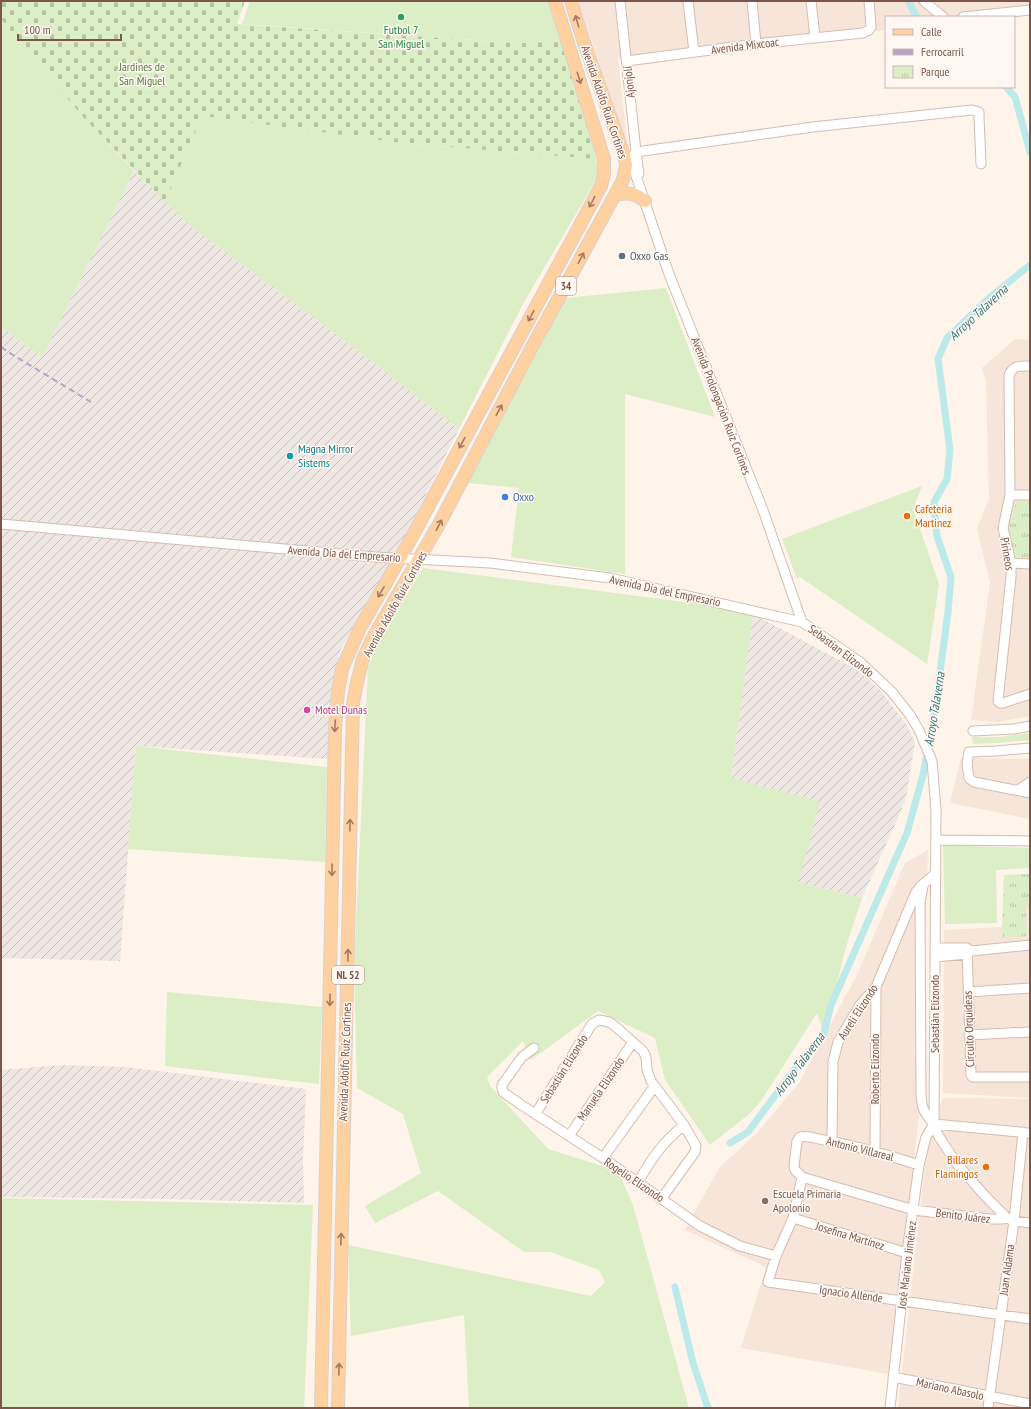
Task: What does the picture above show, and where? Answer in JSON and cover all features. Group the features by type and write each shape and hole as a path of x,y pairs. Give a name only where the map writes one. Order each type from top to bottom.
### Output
{"main road":[{"name":"Avenida Adolfo Ruíz Cortines","path":"321,1408 336,705 342,669 360,628 400,558 601,186 604,174 604,159 601,145 555,1"},
{"name":"Avenida Adolfo Ruíz Cortines","path":"338,1408 354,703 357,682 363,659 372,639 420,559 535,341 616,195 626,163 571,1"},
{"path":"616,195 629,192 643,195"}],"street":[{"name":"Ajonjolí","path":"620,1 636,152"},
{"path":"688,1 694,52"},
{"path":"752,1 756,44"},
{"path":"811,1 815,37"},
{"name":"Avenida Mixcoac","path":"627,61 863,32 869,30 871,27 872,21 869,1"},
{"path":"924,1 942,16"},
{"path":"973,16 1030,10"},
{"path":"626,163 636,152 813,127 972,110 978,112 979,116 981,164"},
{"name":"Avenida Prolongación Ruíz Cortines","path":"636,152 643,195"},
{"name":"Avenida Prolongación Ruíz Cortines","path":"626,163 643,195"},
{"name":"Avenida Prolongación Ruíz Cortines","path":"626,163 634,170 669,274 761,505 802,622"},
{"name":"Pirineos","path":"1030,366 1014,367 1010,370 1008,376 1010,495 1003,528 1011,563 1010,601 998,701 1003,703 1030,694"},
{"path":"1010,495 1030,495"},
{"name":"Avenida Día del Empresario","path":"1,524 400,558 490,563 610,578 802,622"},
{"path":"1011,563 1030,564"},
{"name":"Sebastian Elizondo","path":"802,622 860,662 892,692 919,730 932,761"},
{"path":"973,731 1014,729 1030,726"},
{"path":"1030,748 969,752 968,773 971,780 974,782 1030,793"},
{"name":"Sebastián Elizondo","path":"932,761 935,792 936,840 934,1124 938,1135 957,1164 971,1181 1011,1219"},
{"path":"1018,790 1030,782"},
{"path":"936,840 1030,841"},
{"name":"Aureli Elizondo","path":"832,1141 833,1062 838,1042 853,1017 876,987 916,892 936,873"},
{"path":"923,884 920,903 921,1094 922,1106 925,1114 934,1124 1026,1133"},
{"path":"935,953 1030,945"},
{"name":"Circuito Orquídeas","path":"968,951 970,1073 972,1076 1030,1077"},
{"name":"Roberto Elizondo","path":"875,1152 876,987"},
{"path":"968,992 1030,988"},
{"name":"Sebastián Elizondo","path":"536,1113 592,1024 599,1020 608,1022 633,1042"},
{"path":"969,1035 1030,1032"},
{"path":"633,1042 646,1054 649,1076 654,1087 684,1125 697,1147 696,1152 662,1198"},
{"name":"Manuela Elizondo","path":"569,1136 633,1042"},
{"name":"Rogelio Elizondo","path":"534,1048 522,1057 502,1085 503,1092 662,1198 700,1226 740,1246 776,1256"},
{"path":"603,1158 654,1087"},
{"name":"José Mariano Jiménez","path":"890,1408 903,1301 907,1253 919,1164 926,1137 934,1124"},
{"path":"638,1182 663,1143 684,1125"},
{"name":"Juan Aldama","path":"988,1408 1001,1315 1011,1219 1026,1133"},
{"name":"Antonio Villareal","path":"802,1176 795,1170 794,1166 797,1141 800,1137 805,1136 832,1141 919,1164"},
{"path":"776,1256 793,1218 802,1176"},
{"name":"Benito Juárez","path":"802,1176 914,1210 990,1219 1011,1219"},
{"name":"Josefina Martínez","path":"793,1218 907,1253"},
{"path":"1011,1219 1030,1223"},
{"name":"Ignacio Allende","path":"776,1256 768,1282 1030,1319"},
{"name":"Mariano Abasolo","path":"893,1377 1030,1404"}],"shaded area":[{"path":"578,1 1030,1 1030,15 1015,16 885,16 885,30 618,59 628,150"},
{"path":"134,171 189,225 348,343 459,429 393,560 340,651 328,759 136,746 120,961 1,958 1,327 42,357"},
{"path":"1015,339 1030,340 1030,716 998,722 971,720 990,583 977,529 989,499 986,380 982,368"},
{"path":"753,614 856,669 881,691 906,724 915,742 906,798 862,898 798,883 731,778"},
{"path":"961,758 1030,759 1030,819 950,803"},
{"path":"928,850 919,1117 889,1374 741,1348 766,1267 685,1230 719,1168 758,1132 799,1083 857,975 905,863"},
{"path":"1030,874 1030,1098 943,1093 944,930 1002,927 1004,875"},
{"path":"61,1065 126,1067 306,1089 303,1159 304,1203 166,1199 1,1197 1,1070"},
{"path":"943,1098 1030,1099 1030,1408 898,1408 928,1137"}],"green space":[{"name":"Jardines de San Miguel","path":"1,1 245,1 237,24 519,43 565,40 596,159 402,143 202,116 165,202 83,117 1,19"},
{"name":"Futbol 7 San Miguel","path":"250,1 553,1 565,40 519,43 242,24"},
{"path":"1,19 83,117 134,171 42,357 1,327"},
{"path":"202,116 402,143 596,159 599,175 524,302 459,429 348,343 189,225 165,202"},
{"path":"666,288 715,417 625,394 625,574 511,557 519,488 468,483 566,298"},
{"path":"922,486 913,509 939,584 927,664 800,577 797,579 782,539"},
{"path":"1017,501 1030,501 1030,558 1014,557 1008,526"},
{"path":"423,568 714,606 753,614 731,778 820,802 798,883 862,898 846,947 824,1033 817,1013 761,1101 748,1115 710,1145 665,1080 655,1038 598,1011 531,1060 523,1041 487,1077 490,1086 548,1149 618,1171 633,1205 689,1408 469,1408 464,1315 351,1336 348,1245 591,1296 605,1282 599,1270 551,1252 524,1252 438,1191 375,1223 365,1206 421,1173 403,1114 357,1088 354,967 368,669 377,644"},
{"path":"1030,733 1030,740 997,743 973,744 972,737 1000,737"},
{"path":"136,746 327,767 325,862 128,849"},
{"path":"943,845 1030,848 1030,868 996,870 997,923 945,924"},
{"path":"1030,874 1030,908 1026,908 1027,936 1002,938 1004,875"},
{"path":"167,992 322,1007 319,1084 165,1066"},
{"path":"1,1198 313,1205 304,1408 1,1408"}],"waterway":[{"name":"Arroyo Talaverna","path":"908,1 916,16"},
{"name":"Arroyo Talaverna","path":"1007,88 1015,97 1030,152"},
{"name":"Arroyo Talaverna","path":"730,1143 748,1132 797,1066 824,1033 831,1005 907,833 923,775 935,710 948,612 951,577 937,536 934,502 947,479 950,450 938,359 947,338 988,299 1030,265"},
{"name":"Arroyo Talaverna","path":"675,1287 693,1363 708,1408"}],"railway":[{"path":"1,347 91,402"}],"place":[{"name":"Futbol 7 San Miguel","path":"401,17"},
{"name":"Oxxo Gas","path":"622,256"},
{"name":"Magna Mirror Sistems","path":"290,456"},
{"name":"Oxxo","path":"505,497"},
{"name":"Cafeteria Martinez","path":"907,516"},
{"name":"Motel Dunas","path":"307,710"},
{"name":"Billares Flamingos","path":"986,1167"},
{"name":"Escuela Primaria Apolonio","path":"765,1201"}]}
